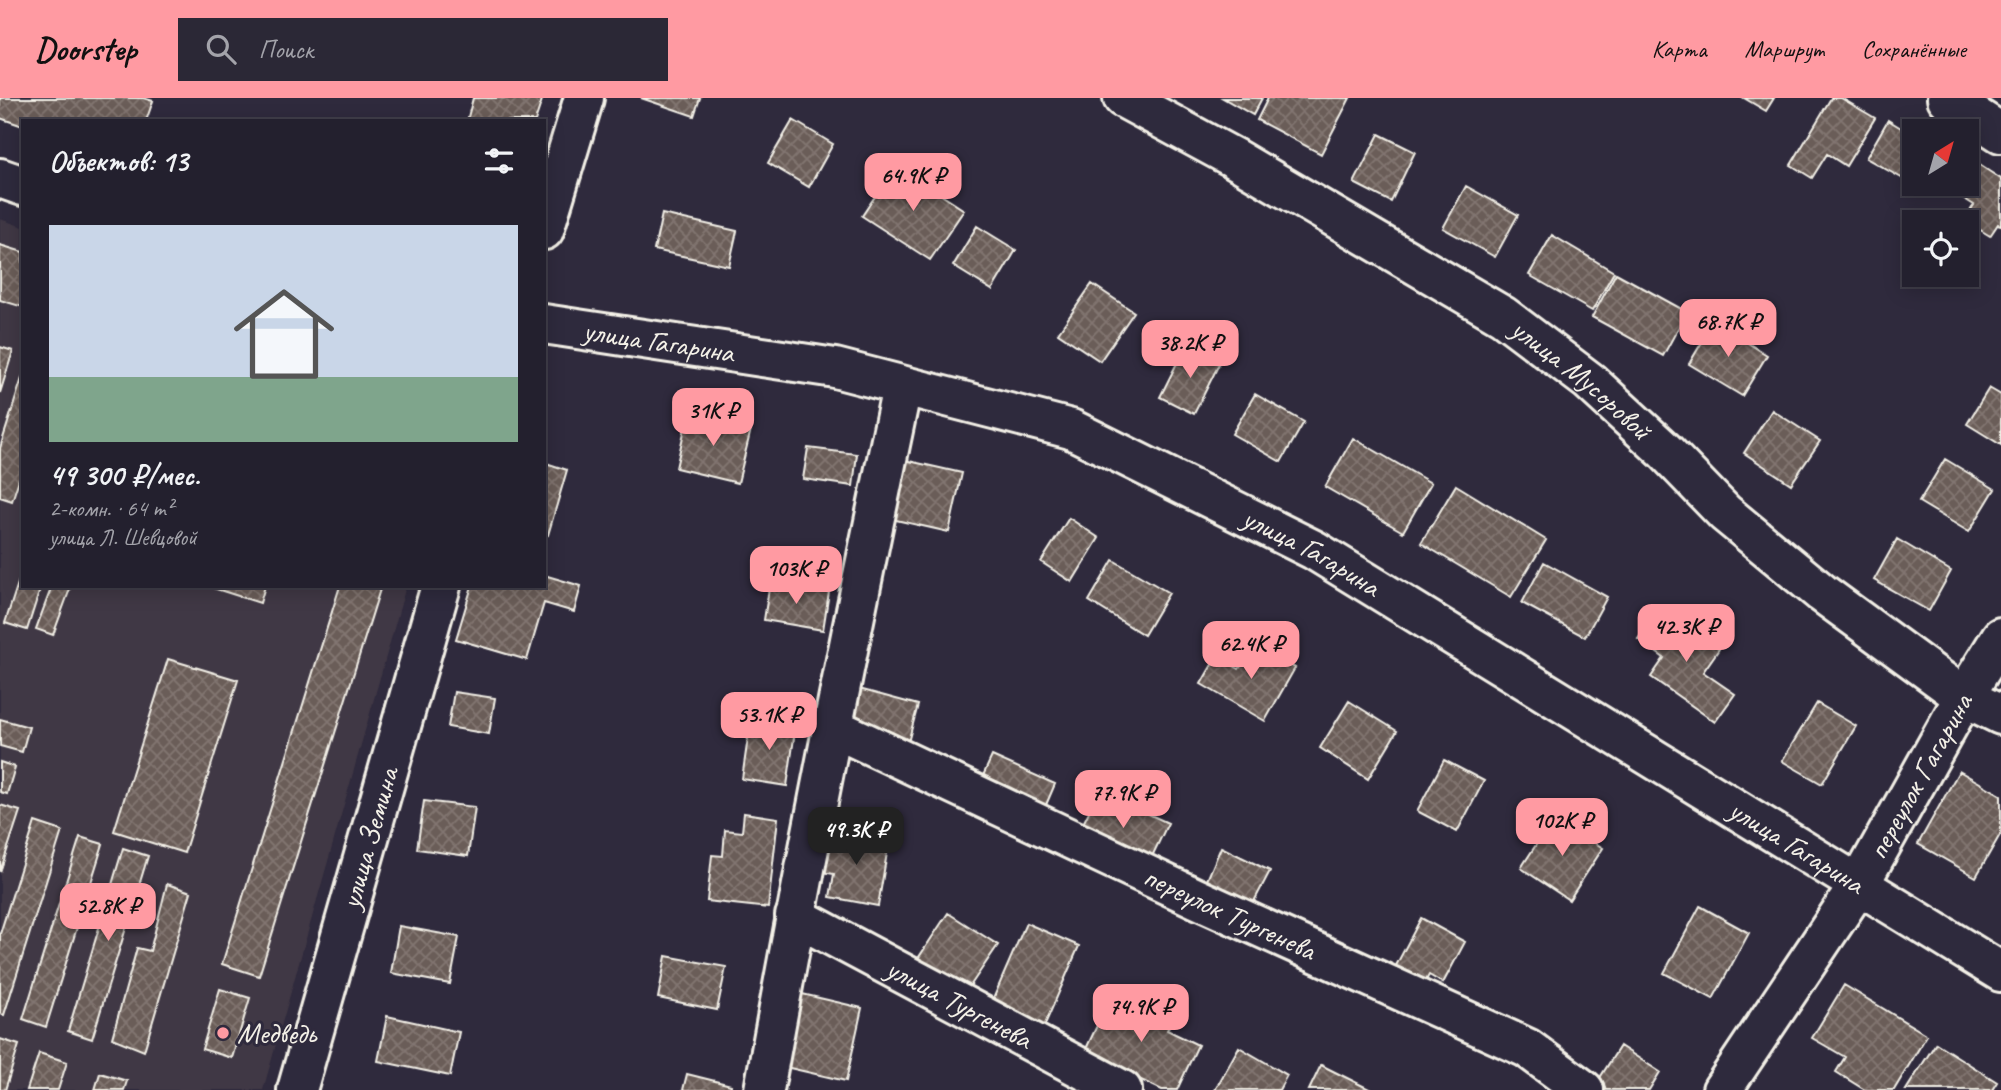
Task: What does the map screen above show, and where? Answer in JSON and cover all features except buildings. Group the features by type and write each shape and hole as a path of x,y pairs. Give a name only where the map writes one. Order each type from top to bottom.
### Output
{"street":[{"path":"546,223 584,98"},
{"name":"улица Мусоровой","path":"1124,98 1232,157 1503,316 1589,381 1735,521 1822,593 1964,697 2001,715"},
{"path":"1947,98 2001,133"},
{"path":"0,178 21,185"},
{"name":"улица Гагарина","path":"546,324 835,368 1071,429 1314,550 2001,972"},
{"path":"764,1090 832,727 902,387"},
{"name":"улица Земина","path":"298,1090 440,588"},
{"name":"переулок Гагарина","path":"1722,1090 1859,885 1964,697 2001,637"},
{"name":"переулок Тургенева","path":"832,727 1198,899 1527,1048 1584,1090"},
{"name":"улица Тургенева","path":"795,916 1122,1090"}],"shaded area":[{"path":"0,219 21,226 21,588 405,588 263,1090 0,1090"}],"place":[{"name":"Медведь","path":"223,1033"}]}
